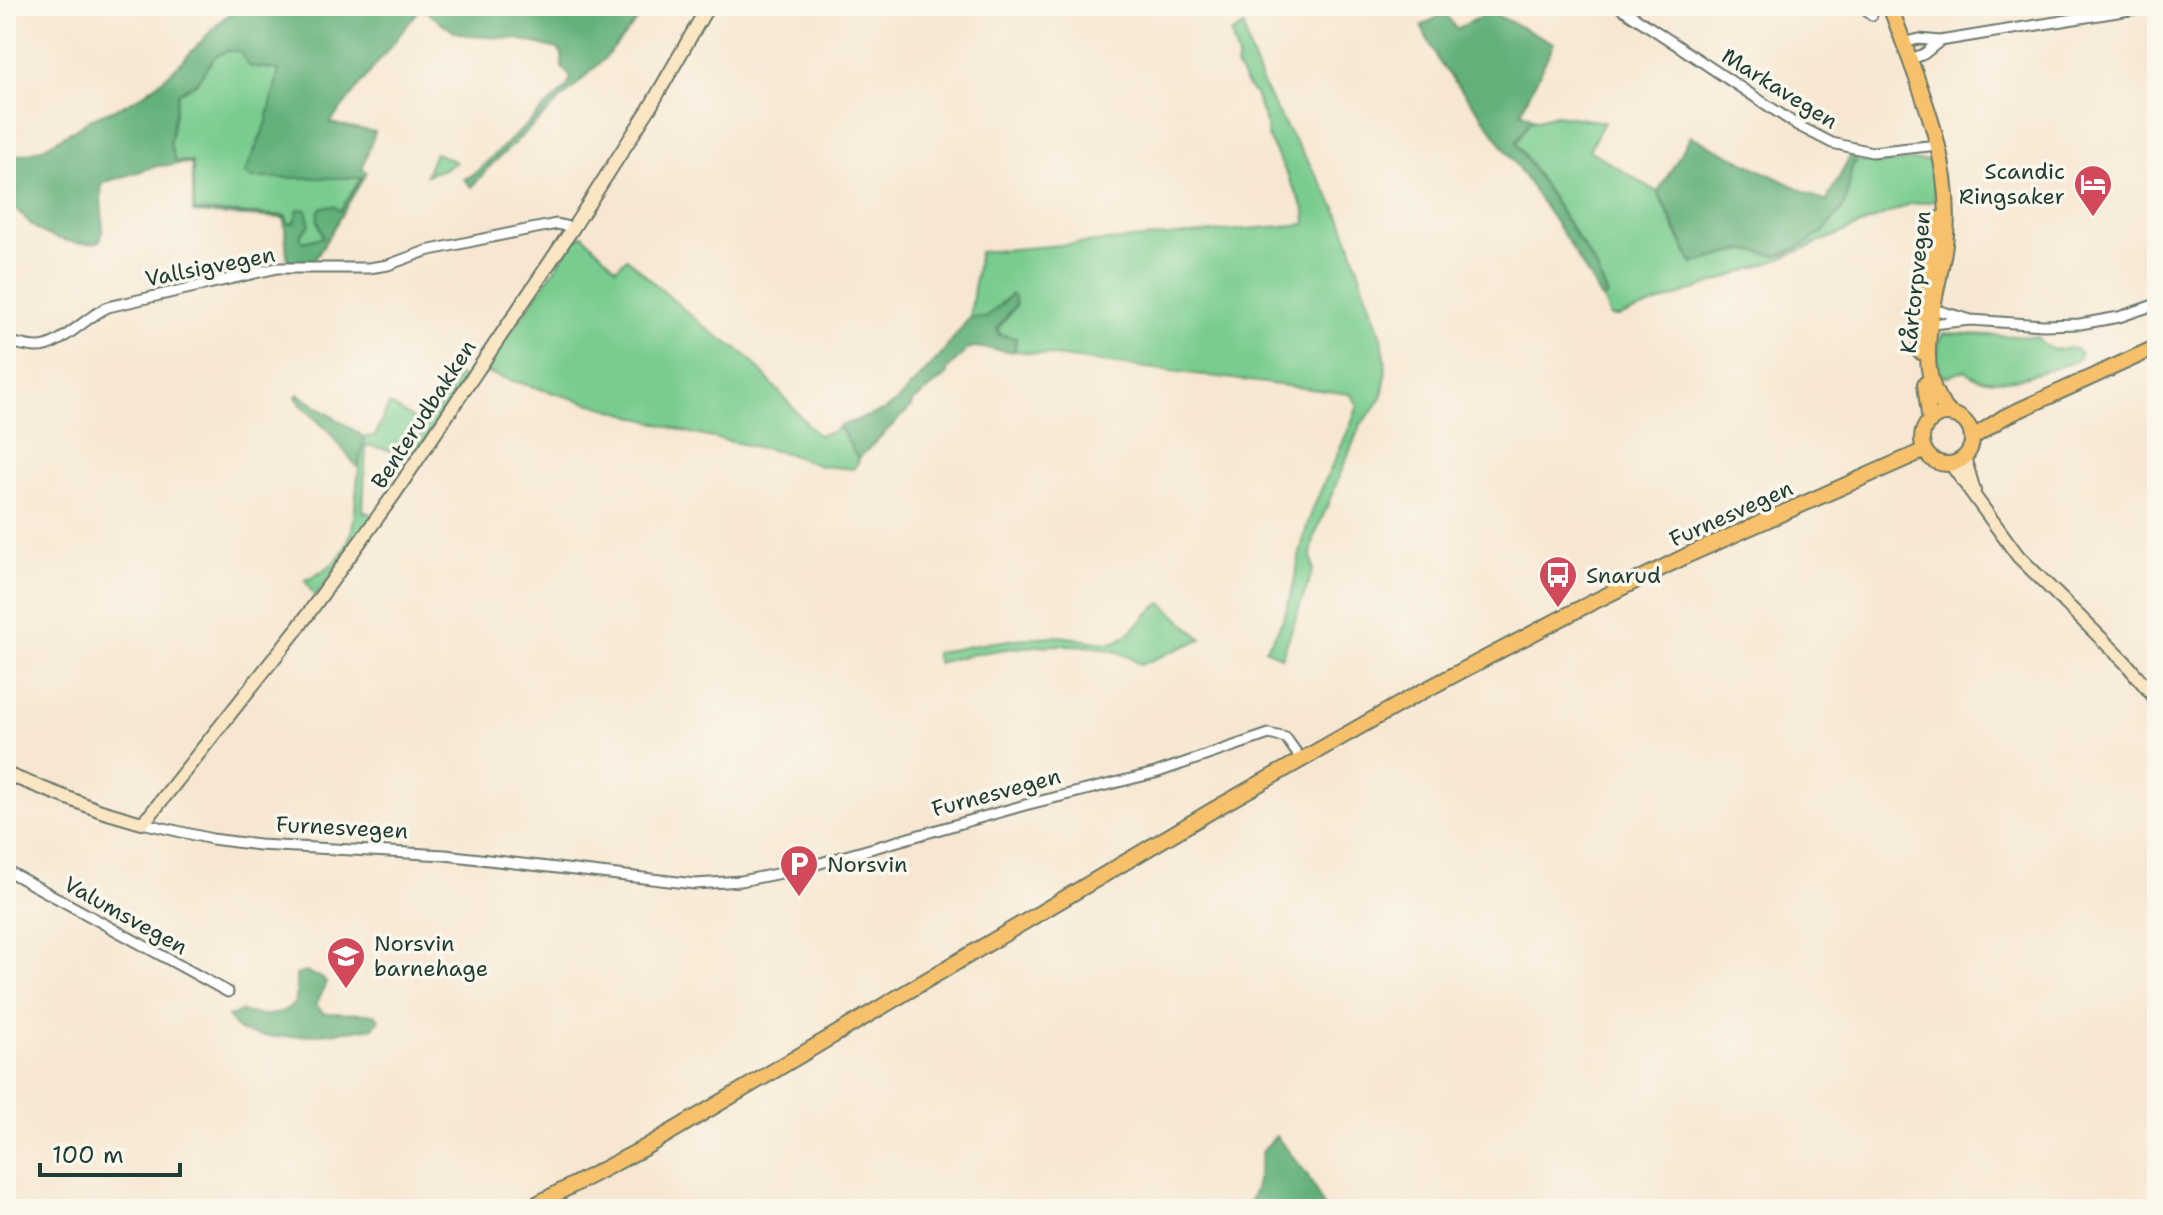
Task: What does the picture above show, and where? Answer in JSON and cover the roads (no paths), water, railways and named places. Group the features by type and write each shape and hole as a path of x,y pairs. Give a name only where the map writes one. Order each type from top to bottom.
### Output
{"main road":[{"name":"Benterudbakken","path":"142,823 178,782 352,554 573,228 649,109 708,6"},
{"name":"Kårtorpvegen","path":"1890,6 1938,145 1948,216 1928,354 1931,380 1939,401 1952,415"},
{"name":"Kårtorpvegen","path":"1930,422 1919,333 1944,195"},
{"path":"1970,431 2157,347"},
{"path":"1940,415 1952,415 1970,431 1970,448 1958,461 1936,461 1925,450 1923,432 1940,415"},
{"name":"Furnesvegen","path":"1301,759 1579,609 1688,555 1925,450"},
{"path":"1958,461 1994,525 2018,556 2107,642 2157,700"},
{"path":"527,1209 644,1148 1301,759"},
{"name":"Furnesvegen","path":"6,774 101,811 142,823"}],"street":[{"name":"Markavegen","path":"1618,6 1797,125 1832,143 1872,152 1938,145"},
{"path":"1860,6 1872,15"},
{"path":"1903,43 1919,39 1940,41 2154,6"},
{"path":"1909,60 1924,54 1940,41"},
{"name":"Vallsigvegen","path":"6,341 48,346 85,319 108,307 277,268 369,268 388,265 426,251 526,230 557,224 573,228"},
{"path":"1932,316 2043,325 2080,324 2119,317 2157,304"},
{"path":"1932,316 1971,320"},
{"name":"Furnesvegen","path":"142,823 212,839 259,845 445,855 695,884 720,883 764,878 1025,805 1155,773 1269,734 1286,738 1301,759"},
{"name":"Valumsvegen","path":"6,870 228,992"}],"place":[{"name":"Scandic Ringsaker","path":"2093,218"},
{"name":"Snarud","path":"1558,609"},
{"name":"Norsvin","path":"799,898"},
{"name":"Norsvin barnehage","path":"346,990"}]}
